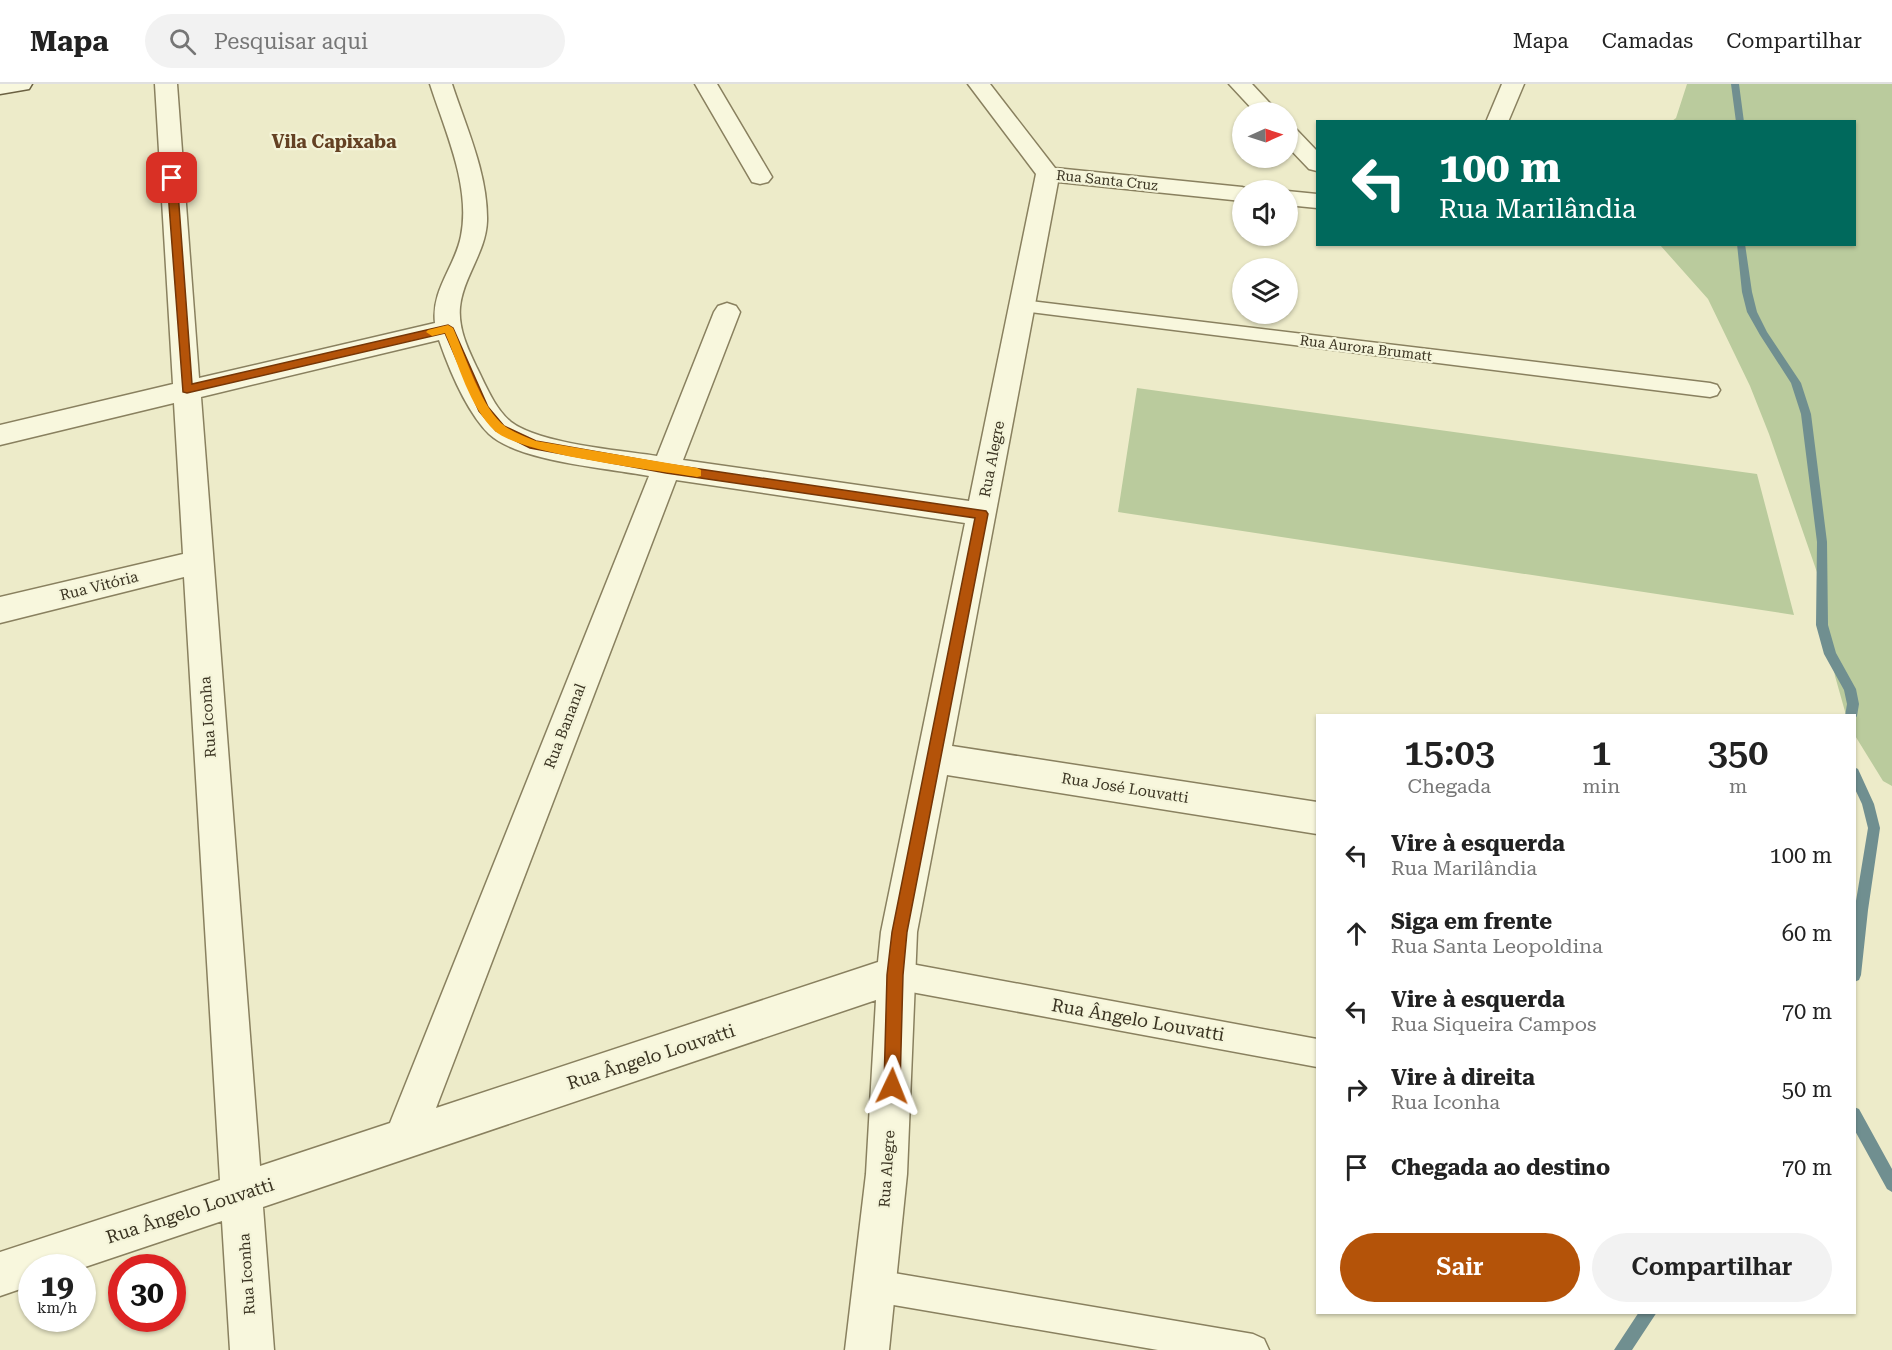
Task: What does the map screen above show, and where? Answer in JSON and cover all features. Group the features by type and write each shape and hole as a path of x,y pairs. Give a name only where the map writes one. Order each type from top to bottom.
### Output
{"street":[{"path":"0,88 21,84"},
{"name":"Rua Iconha","path":"166,84 252,1350"},
{"path":"441,84 472,188 475,216 473,239 451,286 447,307 448,328 483,409 506,432 534,445 666,468 981,514"},
{"path":"706,84 760,177"},
{"name":"Rua Santa Cruz","path":"979,84 1048,174 1232,193"},
{"path":"1240,84 1258,102"},
{"path":"1498,120 1511,85"},
{"path":"1298,144 1316,163"},
{"name":"Rua Alegre","path":"867,1350 884,1216 893,1077 895,975 904,900 1048,174"},
{"path":"1298,199 1316,201"},
{"name":"Rua Bananal","path":"404,1139 727,312"},
{"path":"0,435 448,328"},
{"name":"Rua Vitória","path":"0,610 198,562"},
{"name":"Rua José Louvatti","path":"933,758 1316,818"},
{"name":"Rua Ângelo Louvatti","path":"0,1274 895,975"}],"lane":[{"name":"Rua Aurora Brumatt","path":"1022,306 1710,390"},
{"name":"Rua Ângelo Louvatti","path":"895,975 1316,1053"},
{"path":"876,1286 1253,1350"}],"green space":[{"path":"1687,84 1892,84 1892,786 1883,781 1856,737 1856,714 1846,714 1835,676 1819,578 1750,386 1708,299 1661,246 1856,246 1856,120 1673,120"},
{"path":"1137,388 1757,474 1794,615 1118,512"}],"waterway":[{"path":"1735,84 1740,120"},
{"path":"1741,246 1752,312 1796,383 1806,414 1822,542 1822,625 1830,654 1850,689 1853,704 1851,714"},
{"path":"1856,777 1868,804 1874,828 1856,956"},
{"path":"1856,1118 1892,1184"},
{"path":"1622,1350 1648,1314"}],"slow traffic":[{"path":"432,332 448,328 483,409 500,429 512,436 534,445 697,473"}],"district":[{"name":"Vila Capixaba","path":"334,142"}],"route":[{"path":"172,178 187,389 448,328 483,409 500,429 534,445 666,468 981,514 899,932 895,975 892,1086"}]}
